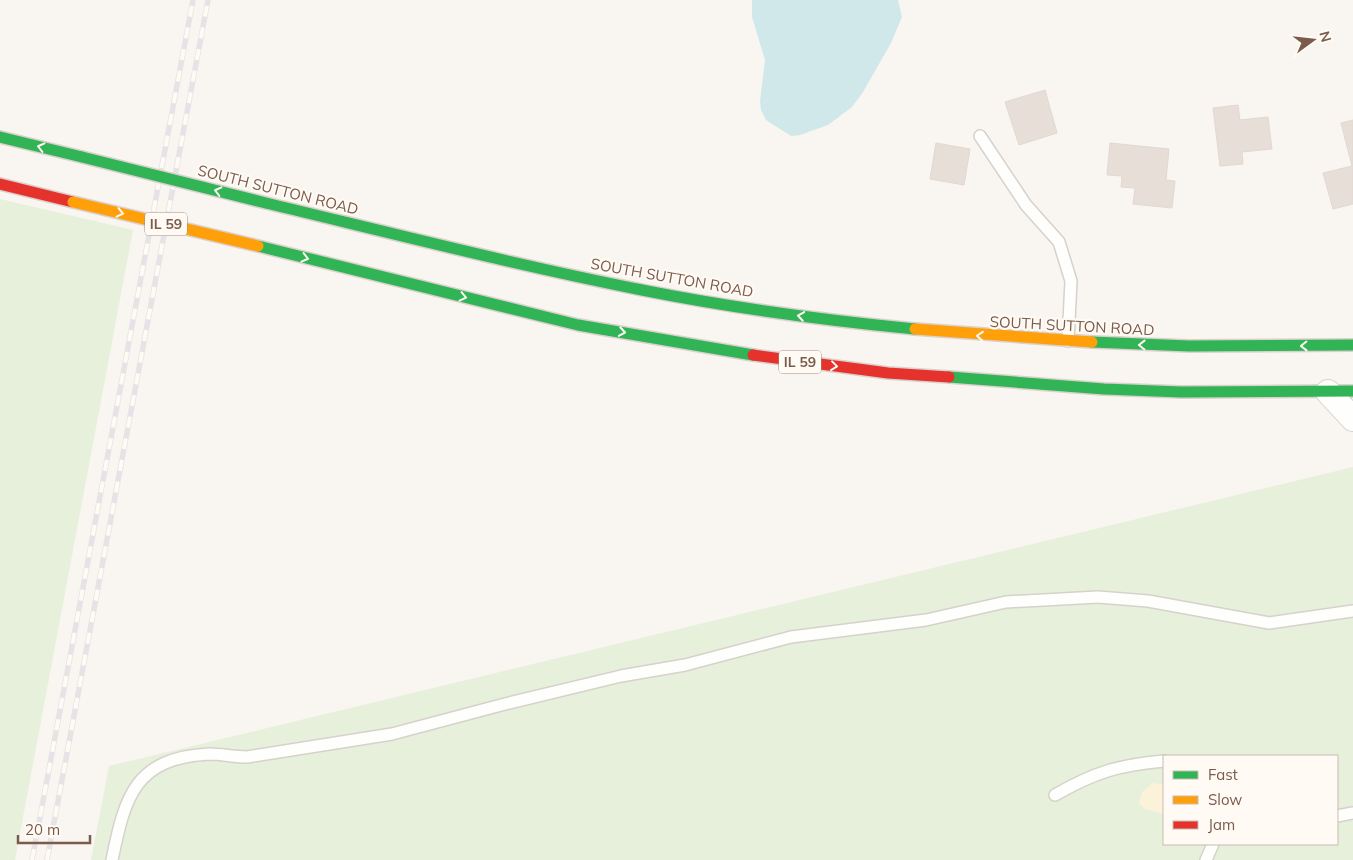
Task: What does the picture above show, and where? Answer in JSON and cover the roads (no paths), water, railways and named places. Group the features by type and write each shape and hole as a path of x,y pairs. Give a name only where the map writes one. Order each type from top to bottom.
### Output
{"main road":[{"name":"SOUTH SUTTON ROAD","path":"0,137 266,203 568,274 696,299 808,317 914,330 1068,341 1223,346 1353,344"},
{"name":"IL 59","path":"0,184 578,325 771,358 888,373 1104,389 1353,391"}],"street":[{"path":"1328,392 1353,419"}],"lane":[{"path":"980,136 1026,205 1059,242 1071,281 1068,341"},
{"path":"112,860 122,816 136,785 150,770 168,762 189,757 221,754 232,757 247,757 392,734 515,701 621,676 685,665 790,637 926,620 1006,602 1098,597 1148,601 1269,623 1353,611"},
{"path":"1055,795 1100,772 1123,766 1163,761"},
{"path":"1338,816 1353,813"},
{"path":"1206,860 1213,845"}],"water":[{"path":"752,0 898,0 902,17 891,43 863,92 852,107 828,125 800,135 791,136 766,120 761,110 760,101 765,60 752,17"}],"railway":[{"path":"32,860 193,0"},
{"path":"47,860 208,0"}]}
